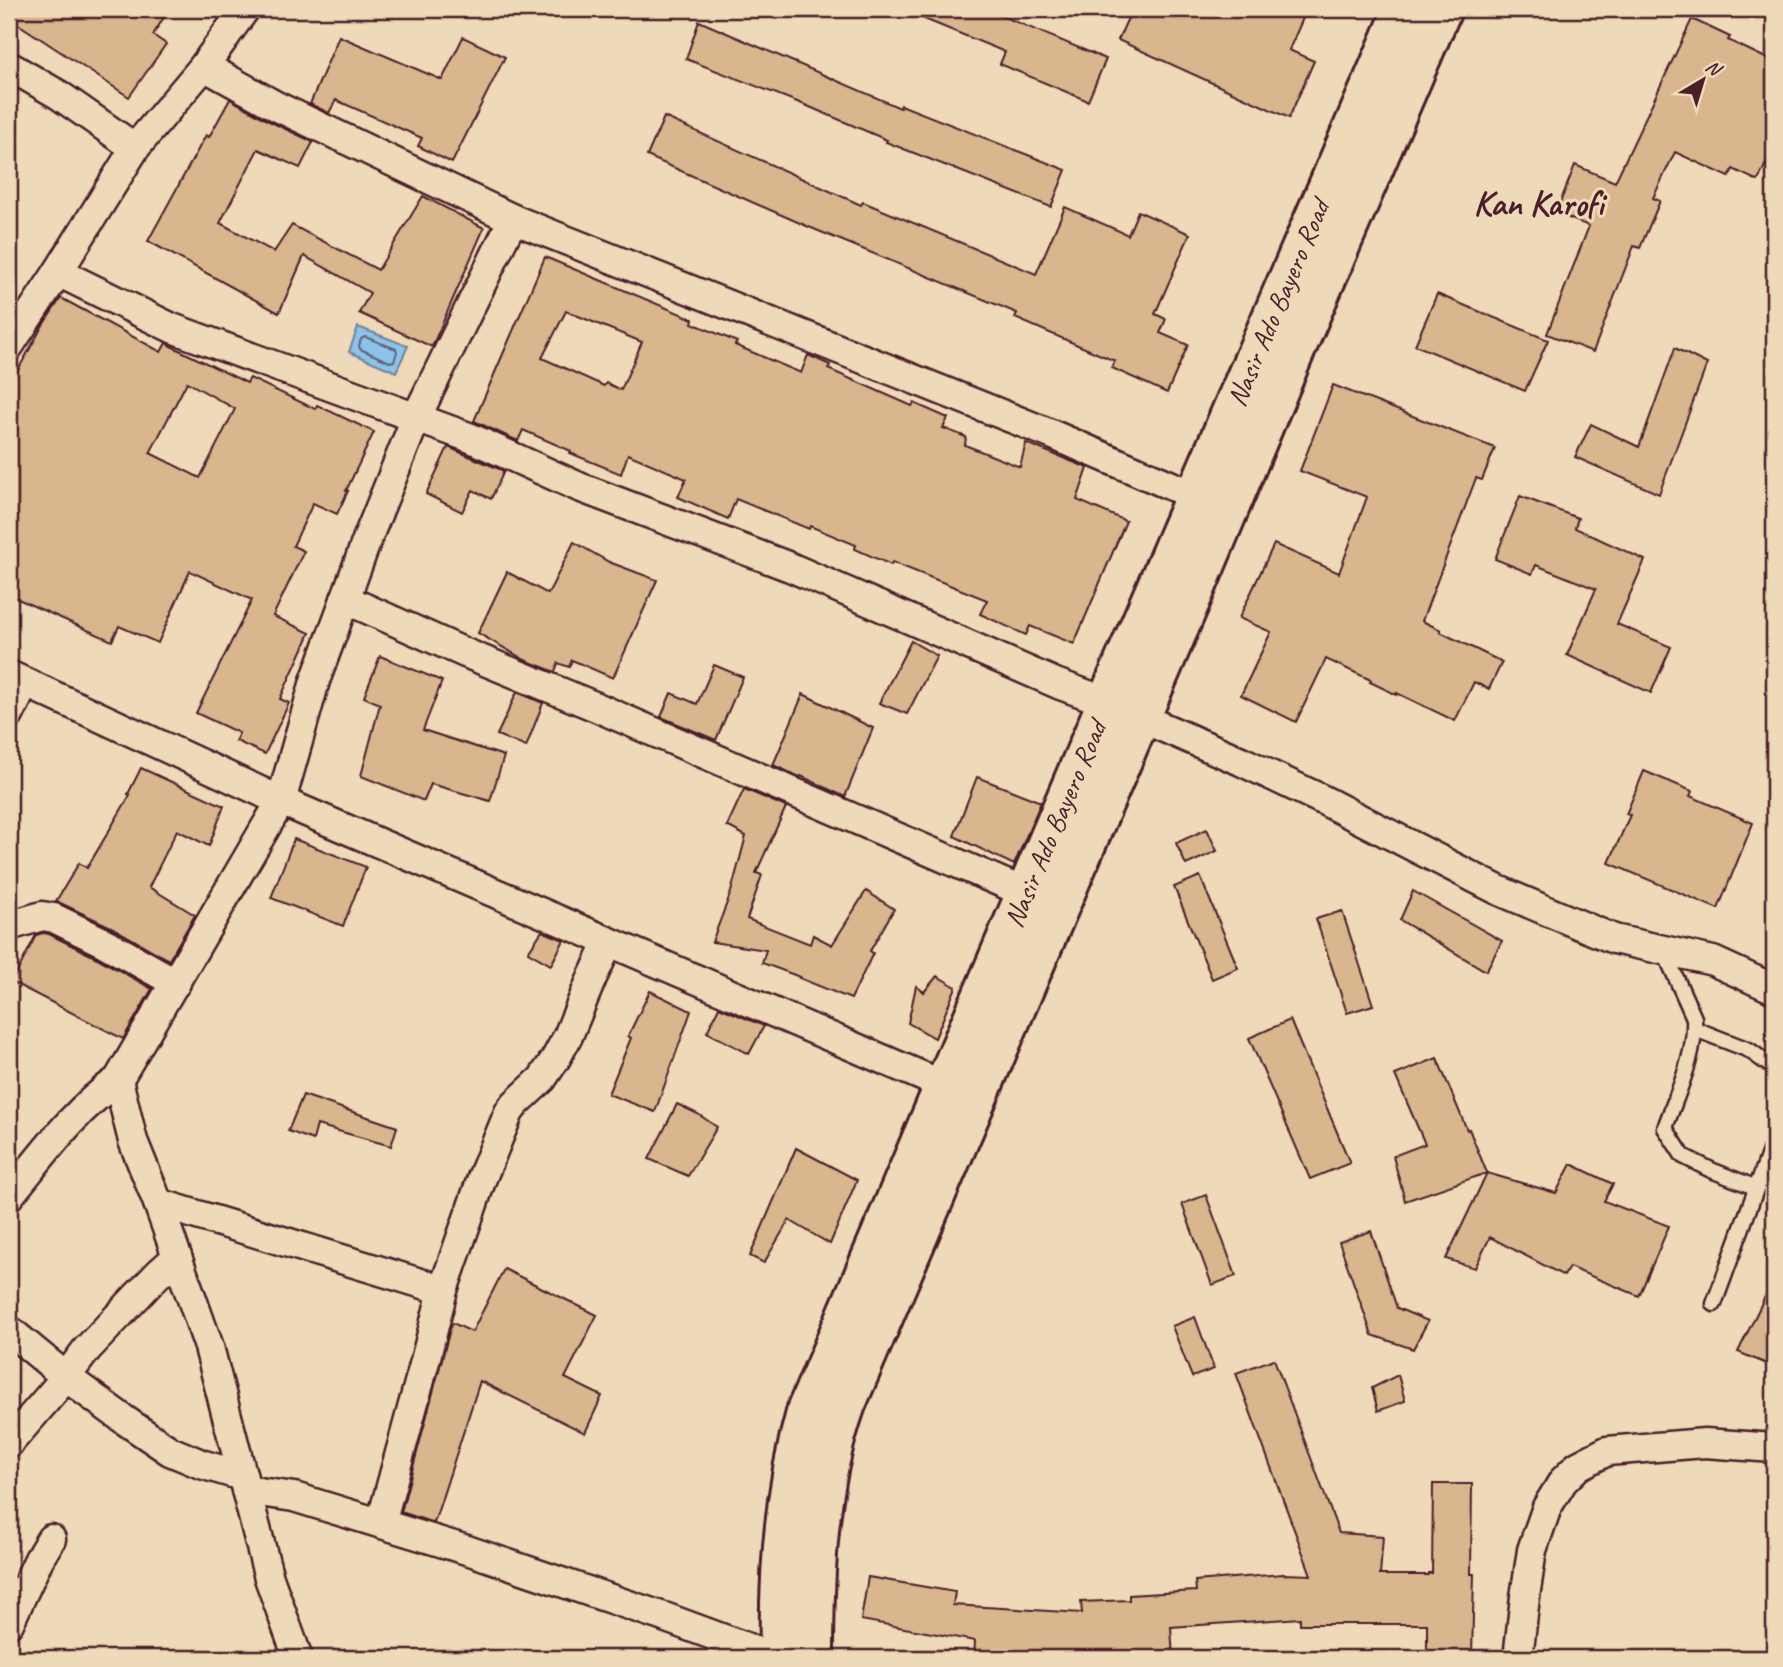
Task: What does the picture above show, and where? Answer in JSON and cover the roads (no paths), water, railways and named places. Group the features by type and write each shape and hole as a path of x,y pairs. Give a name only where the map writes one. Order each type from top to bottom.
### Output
{"street":[{"path":"9,346 135,148 204,66 246,9"},
{"name":"Nasir Ado Bayero Road","path":"780,1658 779,1595 784,1525 791,1475 807,1409 1026,892 1123,710 1195,496 1404,9"},
{"path":"814,1658 817,1540 837,1427 902,1270 1029,979 1123,710 1198,584 1297,345 1442,9"},
{"path":"9,66 60,95 135,148"},
{"path":"204,66 276,106 513,219 1051,434 1195,496"},
{"path":"9,1196 76,1115 99,1093 118,1080 281,801 315,681 368,537 416,418 513,219"},
{"path":"58,272 173,328 471,438 579,487 790,566 1241,761 1498,890 1614,939 1713,961 1774,989"},
{"path":"345,599 1026,892"},
{"path":"9,715 17,679 281,801 945,1086"},
{"path":"9,926 42,916 54,918 176,983"},
{"path":"381,1523 443,1290 482,1178 509,1112 542,1079 568,1036 609,942"},
{"path":"118,1080 133,1141 209,1347 269,1578 299,1658"},
{"path":"158,1203 443,1290"},
{"path":"9,1443 105,1329 177,1257"},
{"path":"9,1330 66,1377 170,1451 244,1483 470,1551 664,1617 772,1658"},
{"path":"1518,1658 1532,1550 1547,1507 1563,1481 1578,1466 1607,1451 1705,1443 1774,1448"},
{"path":"10,1617 51,1539"}],"lane":[{"path":"1664,951 1694,1018 1695,1029 1691,1053 1665,1128 1684,1156 1757,1188"},
{"path":"1695,1029 1749,1050 1774,1068"},
{"path":"1714,1304 1774,1140"}],"water":[{"path":"358,327 408,346 396,372 349,352"}],"district":[{"name":"Kan Karofi","path":"1538,203"}]}
